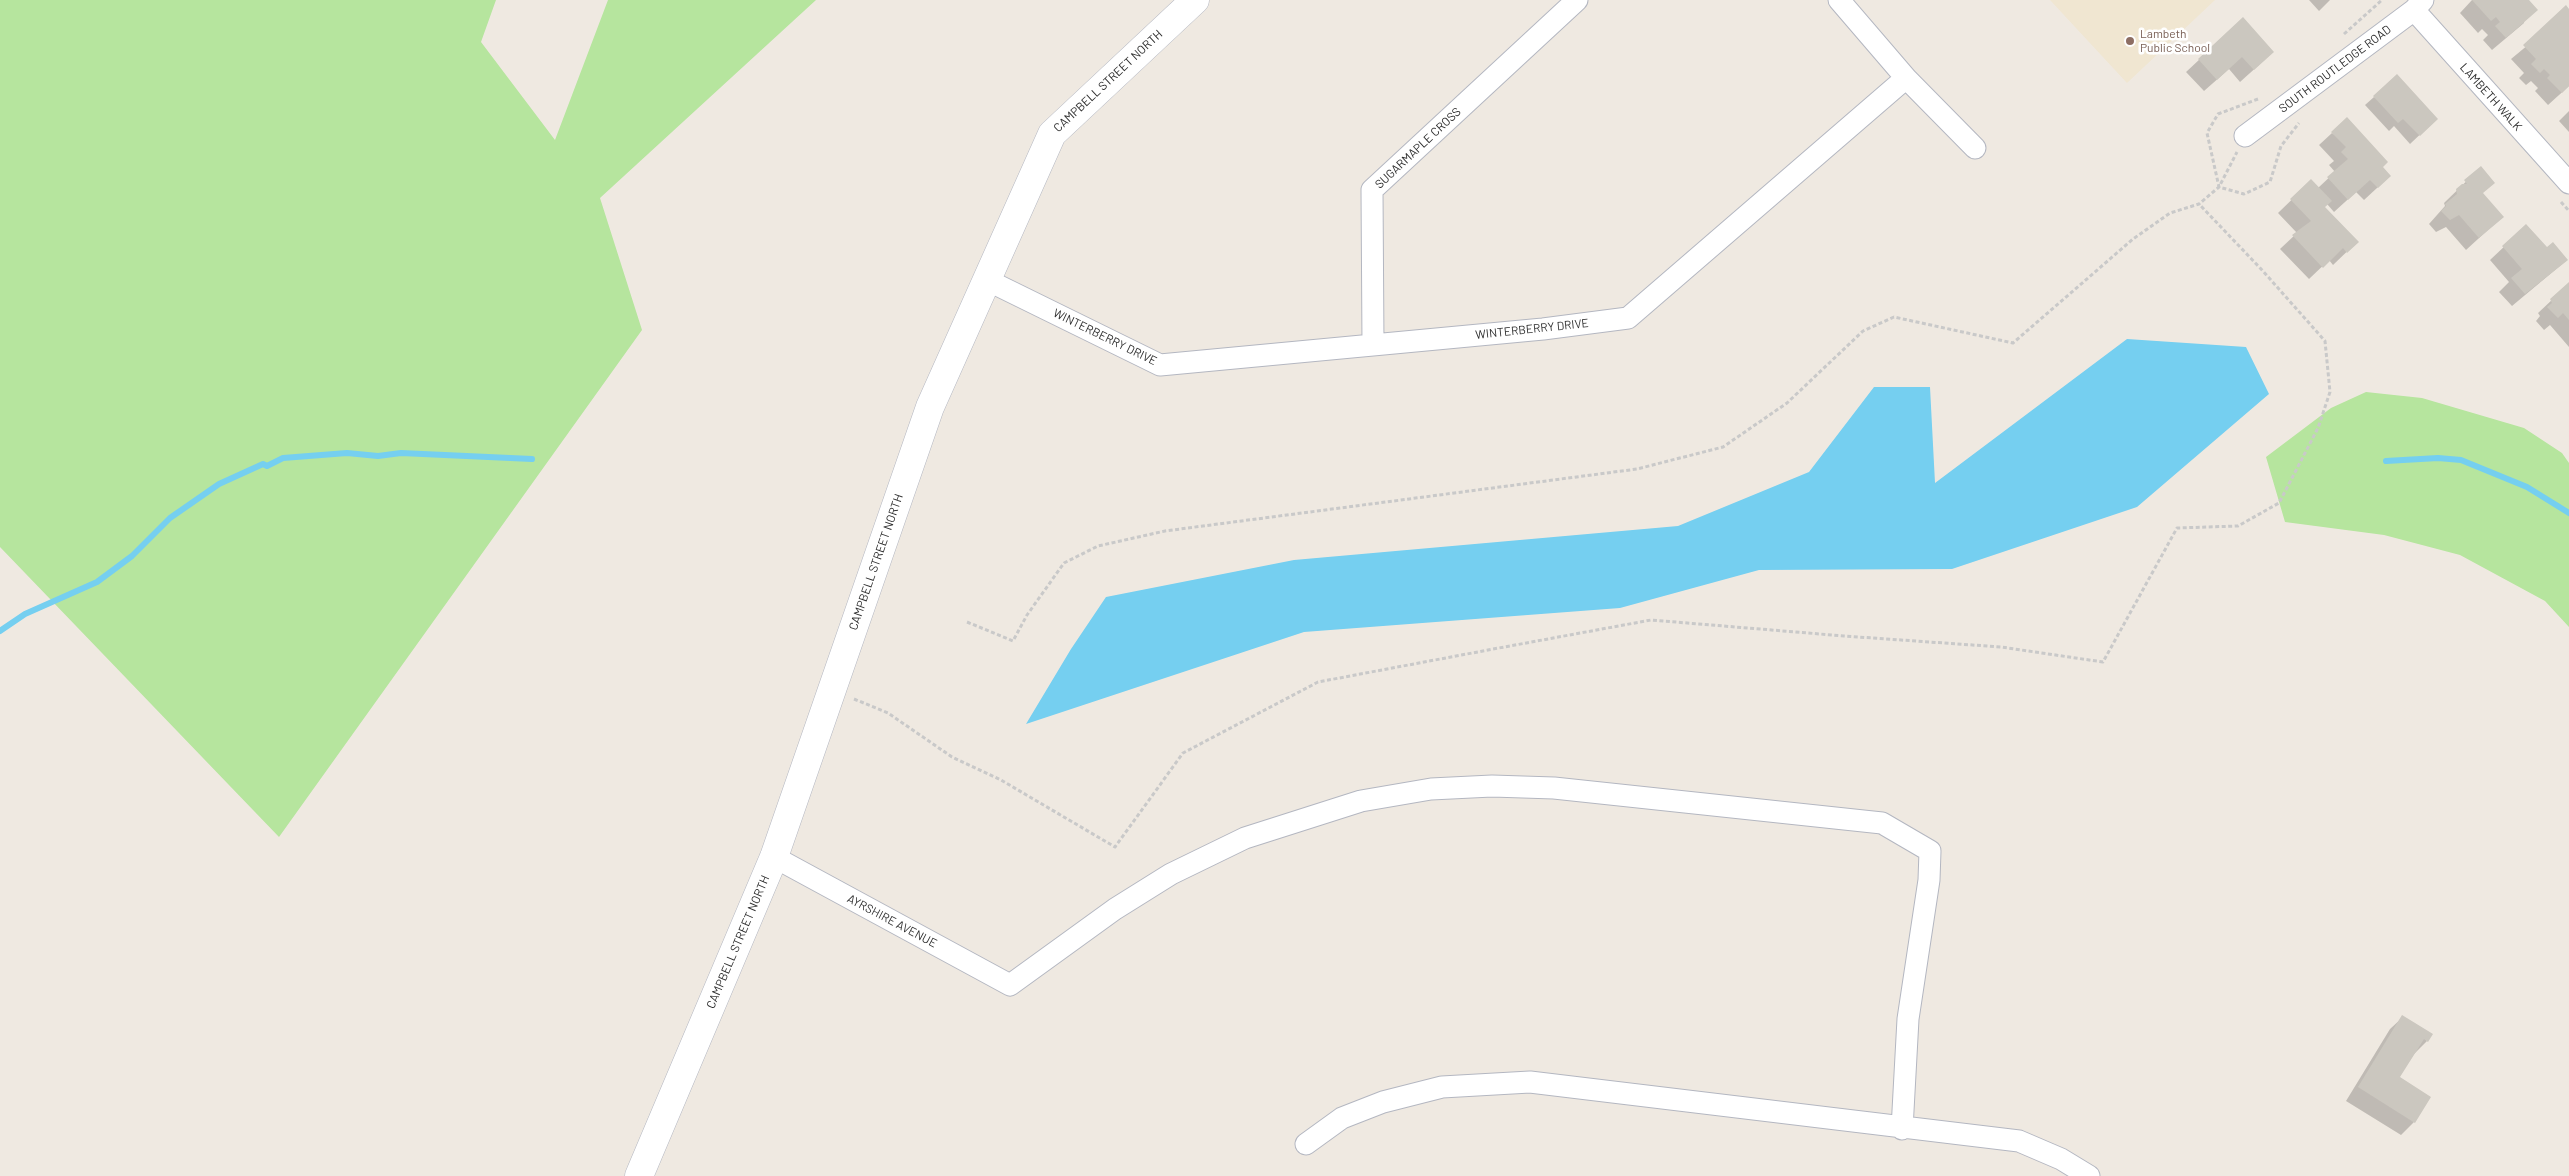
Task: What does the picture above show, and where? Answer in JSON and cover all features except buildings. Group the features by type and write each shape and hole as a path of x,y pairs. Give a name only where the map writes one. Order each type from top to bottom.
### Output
{"street":[{"name":"CAMPBELL STREET NORTH","path":"639,1176 774,857 930,408 1052,134 1195,0"},
{"name":"SUGARMAPLE CROSS","path":"1373,345 1372,190 1577,0"},
{"path":"1839,0 1906,78 1975,148"},
{"name":"SOUTH ROUTLEDGE ROAD","path":"2245,136 2419,5"},
{"name":"LAMBETH WALK","path":"2419,5 2562,190"},
{"name":"WINTERBERRY DRIVE","path":"987,280 1160,365 1628,318 1906,78"},
{"name":"AYRSHIRE AVENUE","path":"774,857 1010,985 1114,909 1171,874 1245,838 1361,801 1431,789 1492,786 1545,788 1882,823 1930,851 1929,880 1908,1019 1902,1129"},
{"path":"1306,1144 1342,1118 1383,1102 1442,1087 1530,1082 1902,1129 2019,1141 2061,1159 2089,1176"}],"path":[{"path":"2219,187 2206,133 2218,114 2263,97"},
{"path":"2219,187 2244,194 2270,182 2281,146 2304,116"},
{"path":"967,622 1013,641 1028,615 1064,563 1098,546 1165,531 1637,469 1723,447 1787,403 1863,331 1894,317 2013,343 2132,238 2170,213 2198,204 2219,187 2245,136"},
{"path":"2562,190 2569,211"},
{"path":"832,690 888,713 952,757 1002,780 1115,847 1183,753 1318,682 1488,650 1651,620 1844,636 2001,646 2103,662 2177,528 2238,526 2279,503 2318,428 2330,392 2325,340 2262,270 2198,204"}],"shaded area":[{"name":"Lambeth Public School","path":"2050,0 2215,0 2127,83"}],"green space":[{"path":"0,0 496,0 481,42 555,140 608,0 816,0 600,198 642,330 279,837 0,547"},
{"path":"2366,392 2422,398 2524,428 2562,453 2569,463 2569,627 2545,601 2460,555 2384,535 2285,522 2266,457 2331,408"}],"water":[{"path":"2127,339 2246,347 2269,394 2137,507 1952,569 1759,570 1620,608 1304,632 1026,724 1071,649 1106,597 1294,560 1678,526 1809,472 1874,387 1930,387 1935,483"}],"waterway":[{"path":"0,631 25,614 97,582 132,556 170,518 219,484 263,464 267,466 283,458 347,453 378,456 401,453 532,459"},
{"path":"2386,461 2438,458 2461,460 2527,487 2569,513"}],"place":[{"name":"Lambeth Public School","path":"2130,41"}]}
